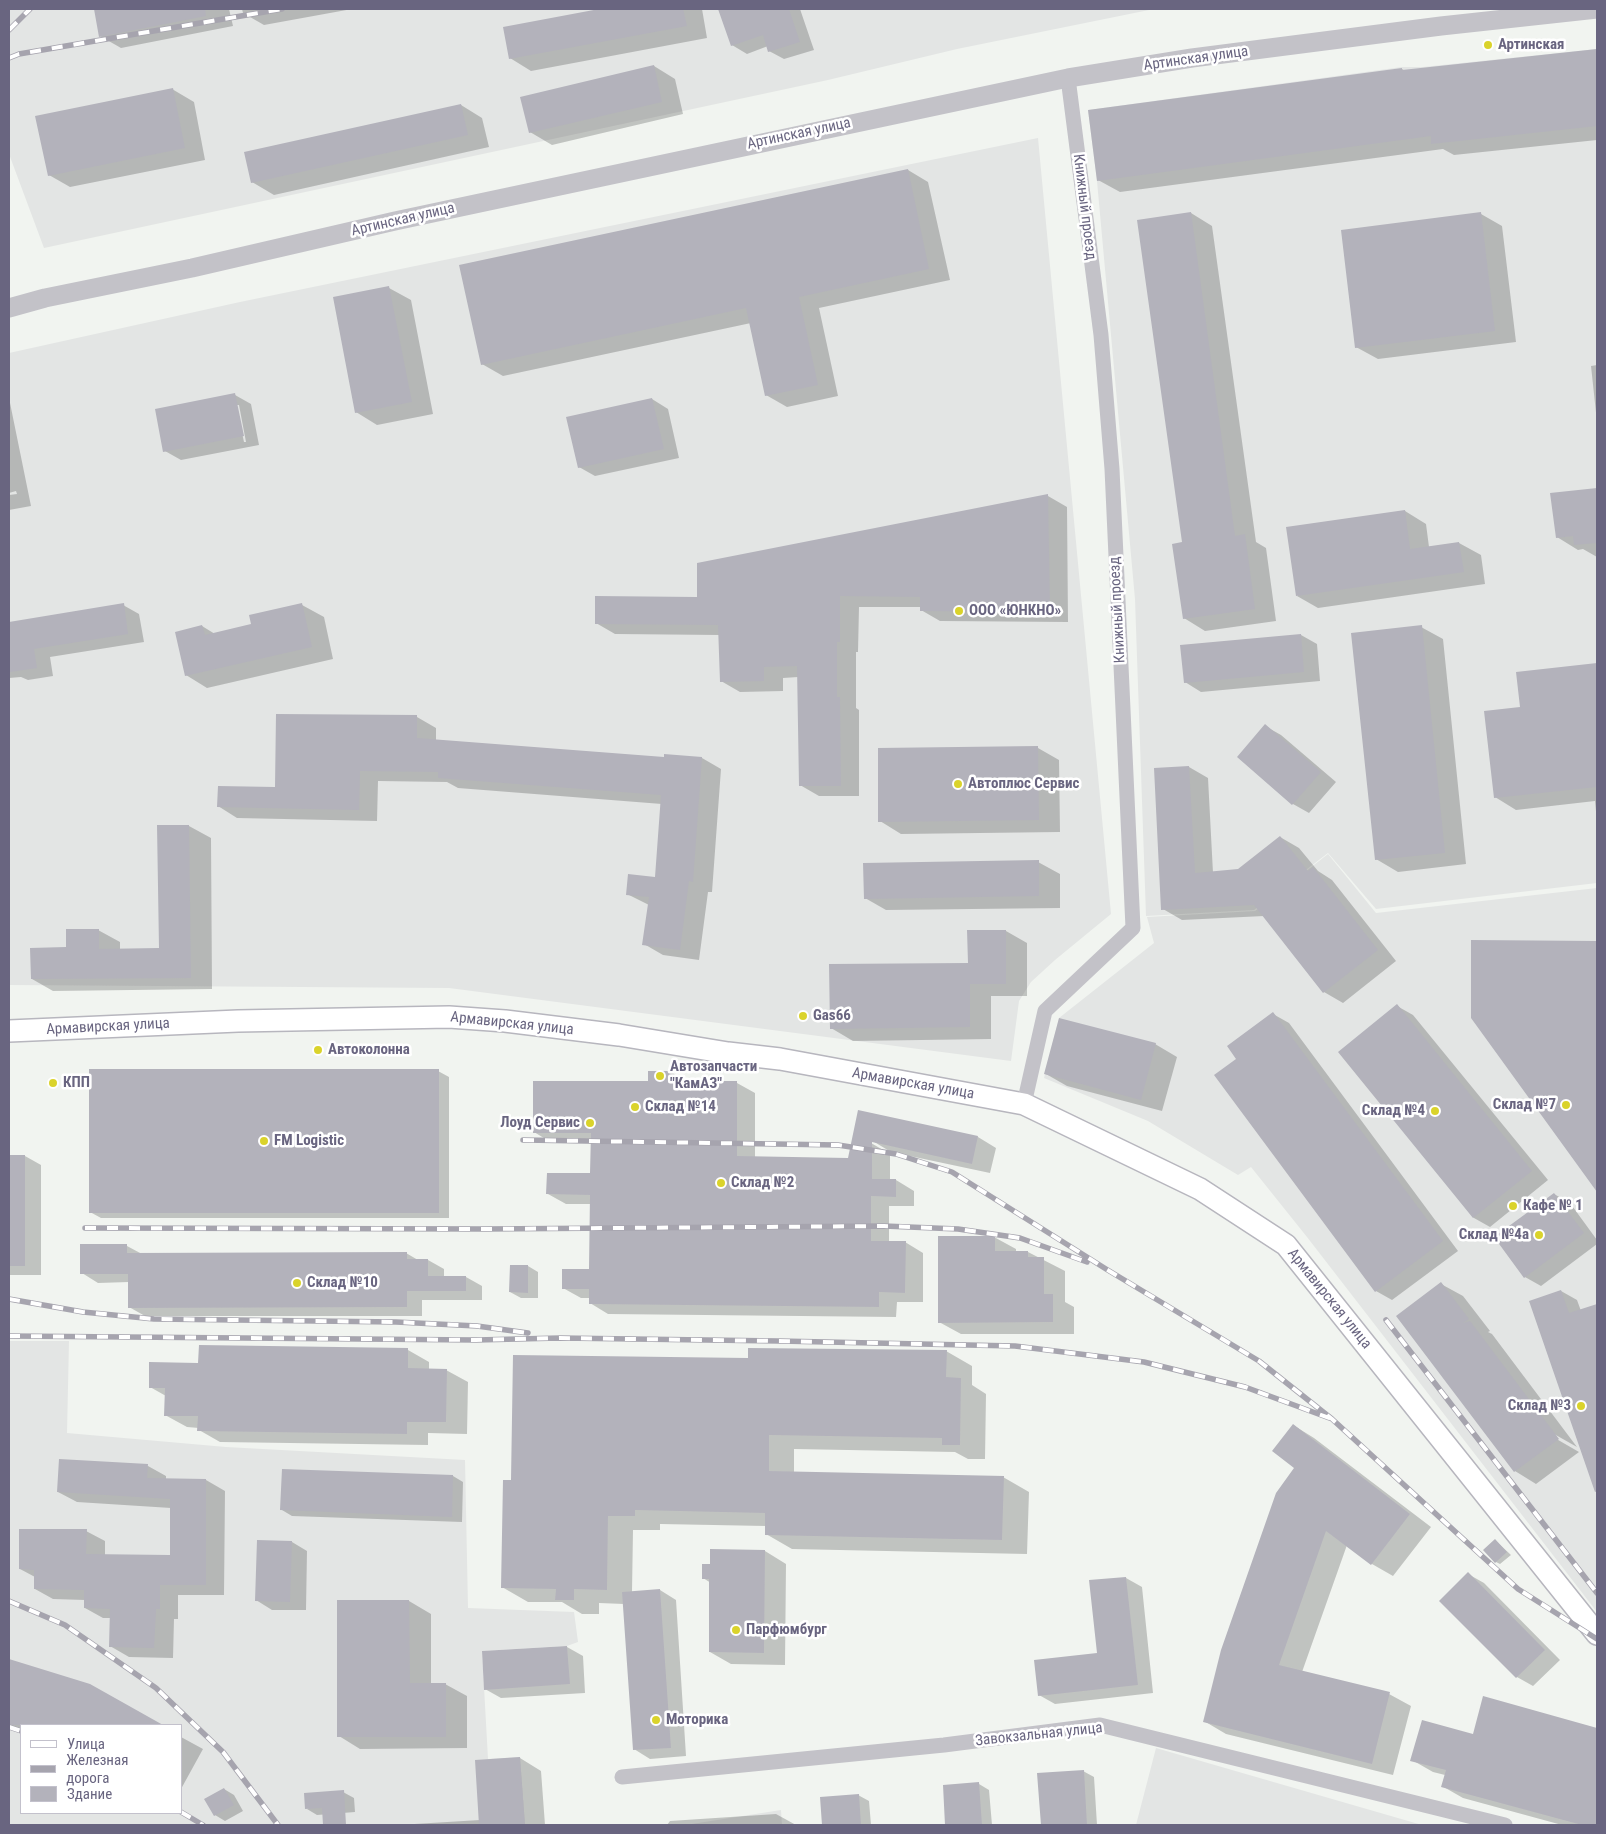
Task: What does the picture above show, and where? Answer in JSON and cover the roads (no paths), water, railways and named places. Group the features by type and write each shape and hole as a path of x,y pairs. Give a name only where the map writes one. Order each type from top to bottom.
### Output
{"main road":[{"name":"Армавирская улица","path":"9,1031 238,1021 458,1017 610,1034 728,1053 780,1059 1024,1104 1200,1189 1286,1245 1597,1634"}],"street":[{"name":"Артинская улица","path":"9,308 45,298 192,268 395,221 1068,78 1192,58 1597,9"},
{"name":"Книжный проезд","path":"1024,1104 1045,1011 1133,928 1112,469 1101,336 1068,78"},
{"name":"Завокзальная улица","path":"622,1777 944,1745 1100,1725 1505,1825"}],"railway":[{"path":"9,30 30,9"},
{"path":"9,58 19,54 282,9"},
{"path":"523,1140 838,1145 896,1154 952,1172 1106,1269 1259,1361 1332,1419 1518,1589 1597,1639"},
{"path":"85,1228 485,1229 884,1226 958,1229 1020,1238 1087,1262"},
{"path":"9,1299 83,1312 154,1319 396,1322 477,1326 528,1333"},
{"path":"1386,1320 1597,1593"},
{"path":"9,1336 476,1340 560,1338 1015,1346 1144,1362 1245,1387 1332,1419"},
{"path":"9,1601 65,1625 156,1688 223,1752 278,1825"},
{"path":"9,1727 20,1731"},
{"path":"182,1813 203,1825"}],"place":[{"name":"Артинская","path":"1488,45"},
{"name":"ООО «ЮНКНО»","path":"959,611"},
{"name":"Автоплюс Сервис","path":"958,784"},
{"name":"Gas66","path":"803,1016"},
{"name":"Автоколонна","path":"318,1050"},
{"name":"Автозапчасти \"КамАЗ\"","path":"660,1076"},
{"name":"КПП","path":"53,1083"},
{"name":"Склад №7","path":"1566,1105"},
{"name":"Склад №14","path":"635,1107"},
{"name":"Склад №4","path":"1435,1111"},
{"name":"Лоуд Сервис","path":"590,1123"},
{"name":"FM Logistic","path":"264,1141"},
{"name":"Склад №2","path":"721,1183"},
{"name":"Кафе № 1","path":"1513,1206"},
{"name":"Склад №4а","path":"1539,1235"},
{"name":"Склад №10","path":"297,1283"},
{"name":"Склад №3","path":"1581,1406"},
{"name":"Парфюмбург","path":"736,1630"},
{"name":"Моторика","path":"656,1720"}]}
